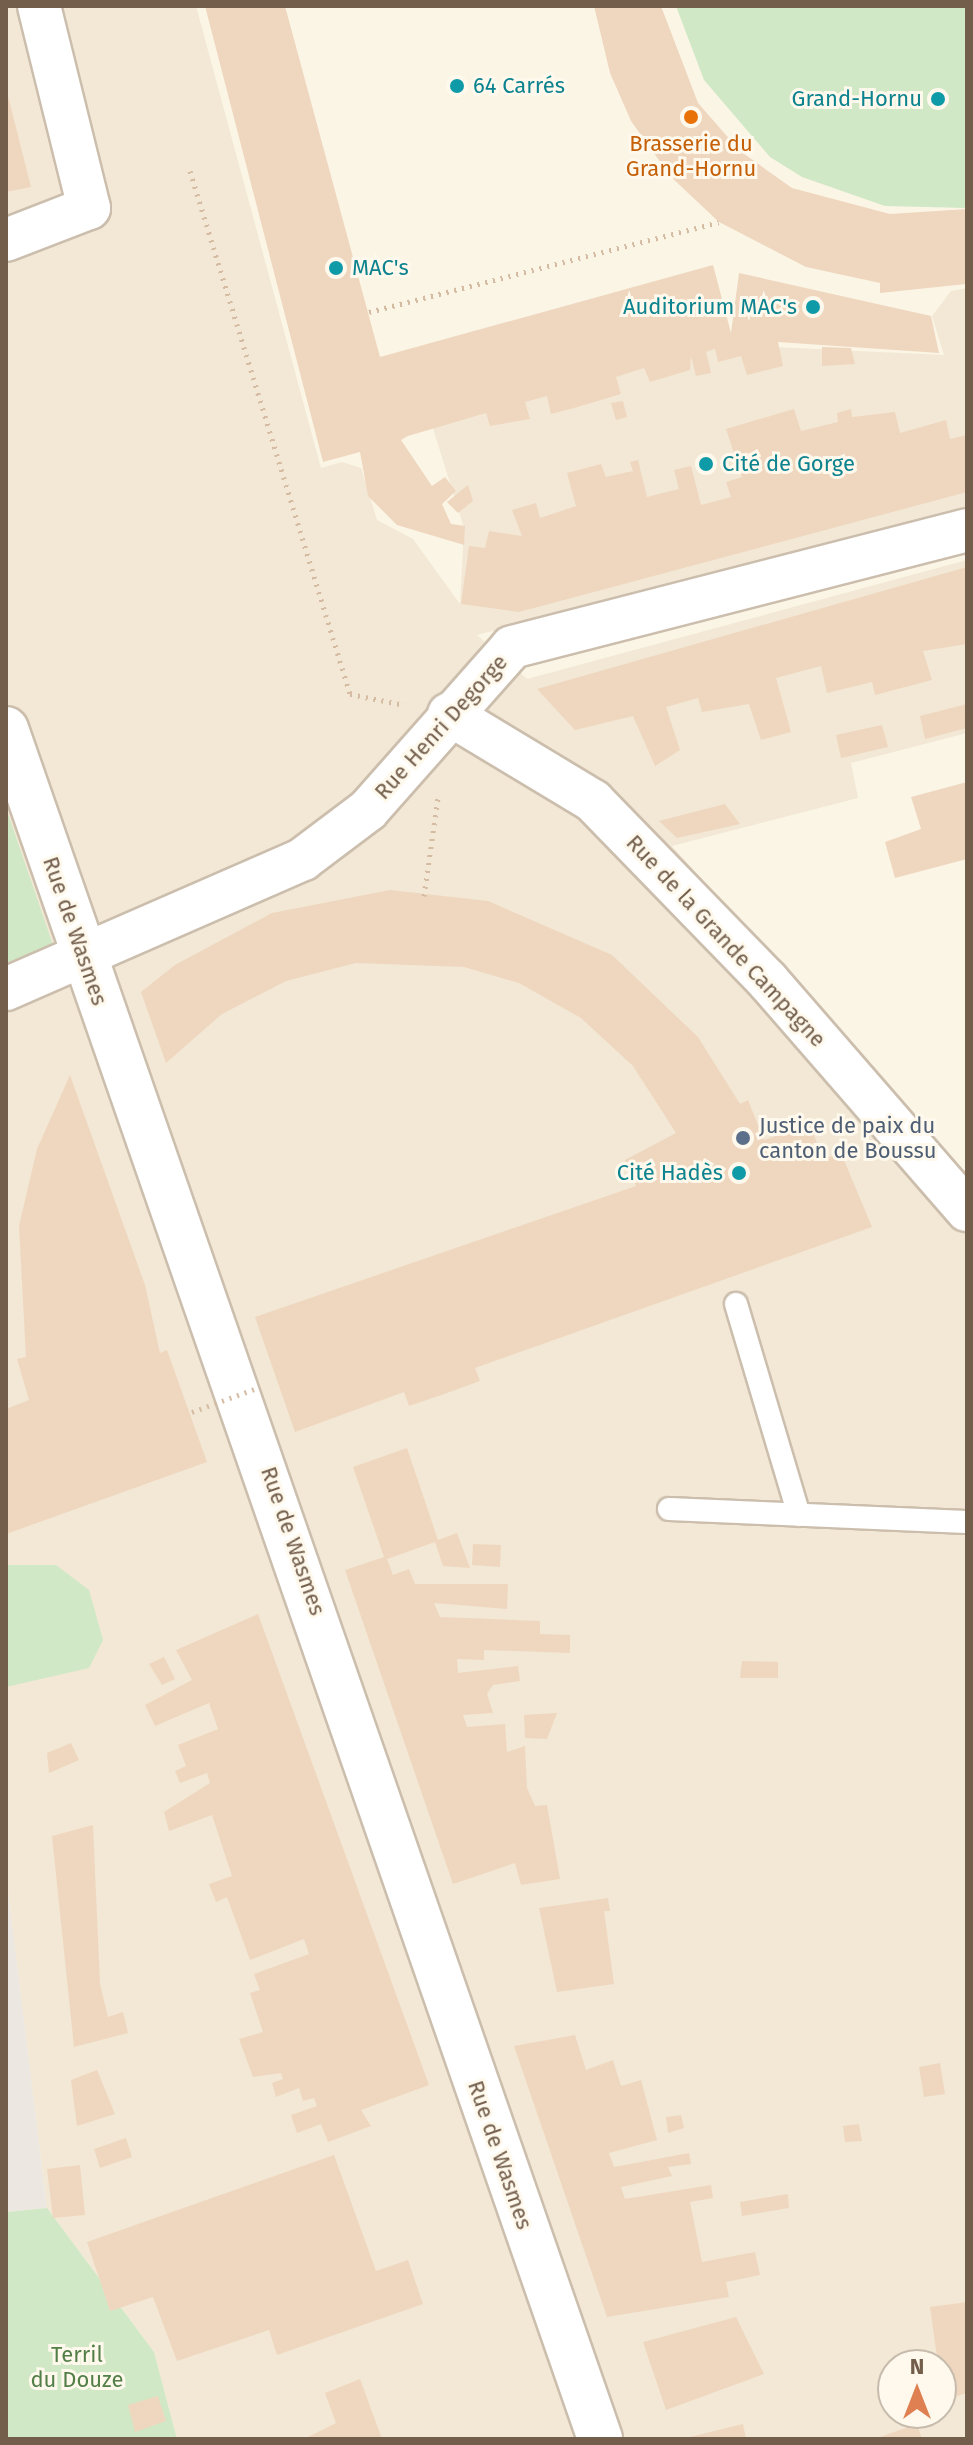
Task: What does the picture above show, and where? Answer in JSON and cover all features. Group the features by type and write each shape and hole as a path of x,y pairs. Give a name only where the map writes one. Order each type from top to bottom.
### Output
{"street":[{"path":"6,240 89,208 39,6"},
{"name":"Rue Henri Degorge","path":"6,989 82,953 303,859 368,810 449,714 512,647 967,530"},
{"name":"Rue de la Grande Campagne","path":"449,714 593,801 767,980 967,1210"},
{"name":"Rue de Wasmes","path":"8,743 275,1488 600,2439"}],"lane":[{"path":"736,1304 799,1515"},
{"path":"669,1509 967,1522"}],"path":[{"path":"190,171 350,694 449,714"},
{"path":"369,312 719,222"},
{"path":"424,896 439,790"},
{"path":"192,1412 260,1387"}],"shaded area":[{"path":"6,6 196,6 321,468 342,462 361,468 377,520 413,539 460,604 464,528 431,422 730,345 944,355 932,316 951,291 967,288 967,506 477,635 527,679 967,560 967,733 851,763 858,798 672,846 967,1179 967,2437 177,2439 154,2352 47,2208 6,1874"},
{"path":"6,1874 47,2208 6,2212"}],"green space":[{"path":"676,6 967,6 967,208 885,206 802,177 770,157 704,80"},
{"path":"6,808 53,945 6,963"},
{"path":"6,1565 56,1565 89,1590 103,1640 89,1668 6,1687"},
{"name":"Terril du Douze","path":"47,2208 154,2352 177,2439 6,2439 6,2212"}],"building":[{"path":"205,6 285,6 380,357 713,265 731,333 739,273 931,316 939,353 778,342 783,366 747,375 741,356 718,362 715,349 706,352 711,373 696,376 691,356 690,370 650,382 644,368 616,377 621,394 574,408 551,414 547,396 525,402 530,419 490,426 486,413 408,436 401,440 432,486 445,477 456,491 442,504 451,524 465,526 464,545 397,525 368,496 360,452 323,462"},
{"path":"594,6 661,6 698,103 740,151 792,188 890,214 967,209 966,284 880,293 880,283 806,267 719,222 671,177 631,121 610,73"},
{"path":"6,88 31,187 6,192"},
{"path":"822,347 851,348 855,364 822,366"},
{"path":"623,401 627,417 616,420 611,403"},
{"path":"794,409 801,431 838,422 837,413 851,409 852,417 895,412 900,433 946,420 950,439 967,435 967,492 519,612 461,604 469,546 485,548 489,531 522,536 512,510 536,503 540,518 576,506 567,473 601,464 606,477 633,471 630,462 638,460 647,497 679,489 674,470 691,466 701,505 731,497 726,482 742,477 726,429"},
{"path":"468,485 473,501 458,513 447,502"},
{"path":"967,567 967,644 923,651 932,680 875,695 872,682 827,693 821,666 776,678 791,732 761,740 749,704 702,712 698,698 666,707 680,750 655,766 633,716 575,730 537,689"},
{"path":"967,704 967,728 925,739 920,716"},
{"path":"882,725 888,747 841,758 836,735"},
{"path":"967,782 967,859 895,878 885,842 921,829 911,797"},
{"path":"725,804 740,824 677,838 659,821"},
{"name":"Cité Hadès","path":"390,890 488,901 612,955 698,1037 740,1104 748,1100 764,1140 810,1124 823,1159 841,1153 872,1227 475,1368 480,1381 447,1393 409,1406 404,1392 295,1432 255,1317 636,1186 625,1160 676,1133 633,1066 581,1018 519,983 464,967 356,963 286,981 222,1014 166,1063 141,992 175,965 272,913"},
{"path":"70,1075 145,1285 160,1353 167,1350 207,1462 6,1534 6,1409 29,1400 17,1359 26,1357 19,1226 37,1149"},
{"path":"407,1448 438,1540 457,1533 470,1568 443,1566 435,1542 387,1559 393,1575 409,1569 415,1584 508,1584 507,1609 434,1603 440,1617 540,1621 540,1634 570,1635 570,1653 484,1650 484,1660 457,1659 458,1673 518,1666 520,1681 493,1685 487,1694 493,1713 463,1715 467,1727 505,1724 507,1752 525,1746 527,1788 535,1806 547,1805 560,1879 521,1885 515,1863 453,1884 345,1570 384,1557 353,1467"},
{"path":"473,1544 501,1545 500,1567 472,1565"},
{"path":"258,1614 429,2085 361,2110 371,2126 328,2142 321,2124 297,2133 291,2115 317,2106 314,2098 303,2101 299,2088 276,2097 272,2083 283,2079 281,2073 253,2077 239,2039 263,2032 250,1993 260,1990 254,1974 309,1954 304,1939 250,1960 227,1897 216,1902 209,1884 232,1876 212,1815 169,1831 164,1812 210,1783 207,1773 180,1783 175,1771 186,1766 178,1745 218,1729 209,1703 155,1726 145,1705 192,1680 176,1650"},
{"path":"164,1657 175,1679 162,1685 149,1664"},
{"path":"742,1661 778,1662 778,1678 740,1678"},
{"path":"557,1713 547,1739 525,1738 524,1715"},
{"path":"71,1743 79,1760 49,1773 47,1753"},
{"path":"93,1825 100,1984 108,2017 123,2012 128,2033 74,2047 52,1836"},
{"path":"608,1898 610,1911 604,1911 614,1984 557,1992 539,1908"},
{"path":"575,2035 586,2070 613,2060 621,2086 641,2080 657,2140 609,2153 614,2167 689,2153 691,2164 668,2167 672,2176 621,2187 625,2199 711,2185 713,2198 690,2202 702,2262 755,2252 760,2275 726,2282 729,2297 607,2317 514,2046"},
{"path":"940,2063 945,2094 924,2097 919,2067"},
{"path":"97,2070 115,2114 77,2126 71,2080"},
{"path":"681,2115 684,2128 668,2133 666,2117"},
{"path":"859,2124 862,2141 845,2142 843,2126"},
{"path":"126,2138 132,2157 100,2168 94,2149"},
{"path":"334,2155 376,2271 408,2260 423,2304 277,2355 269,2330 177,2361 153,2297 110,2311 87,2242"},
{"path":"80,2165 85,2215 53,2218 47,2169"},
{"path":"788,2194 789,2208 742,2216 740,2202"},
{"path":"967,2302 967,2393 957,2396 957,2349 936,2349 930,2307"},
{"path":"736,2317 764,2374 666,2410 643,2342"},
{"path":"360,2379 382,2439 304,2439 336,2423 325,2393"},
{"path":"158,2396 166,2421 135,2432 128,2405"},
{"path":"743,2424 746,2439 686,2439 686,2438"},
{"path":"903,2429 919,2429 922,2439 874,2439"}],"place":[{"name":"64 Carrés","path":"457,86"},
{"name":"Grand-Hornu","path":"938,99"},
{"name":"Brasserie du Grand-Hornu","path":"691,117"},
{"name":"MAC's","path":"336,268"},
{"name":"Auditorium MAC's","path":"813,307"},
{"name":"Cité de Gorge","path":"706,464"},
{"name":"Justice de paix du canton de Boussu","path":"743,1138"},
{"name":"Cité Hadès","path":"739,1173"}]}
